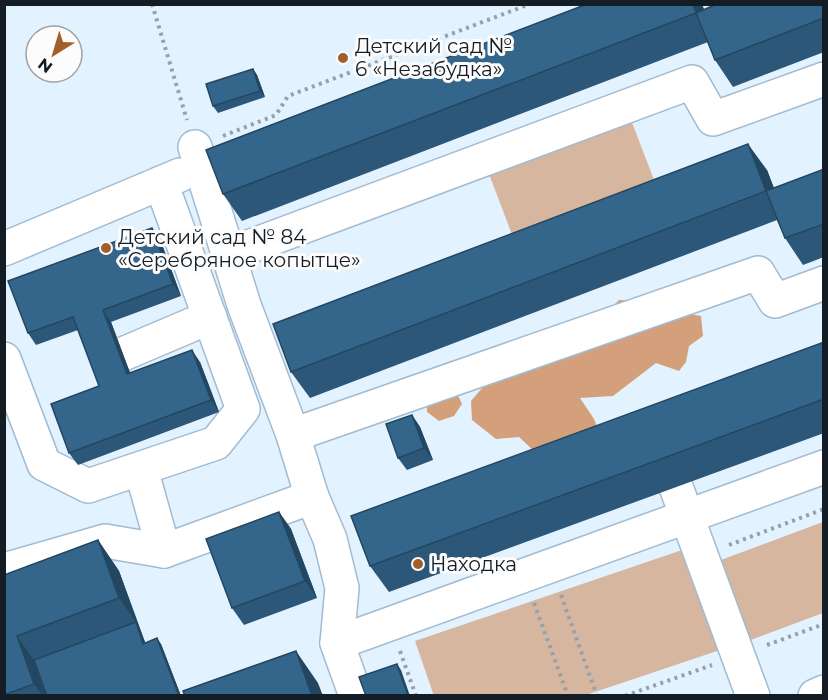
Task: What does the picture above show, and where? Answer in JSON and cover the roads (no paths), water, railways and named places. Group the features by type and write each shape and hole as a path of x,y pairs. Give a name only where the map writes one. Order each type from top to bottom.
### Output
{"street":[{"path":"227,255 692,82 713,119 824,80"},
{"path":"4,249 161,183 198,157 227,255 293,435 312,497 330,539 342,588 337,643 356,696"},
{"path":"4,359 44,464 88,486 216,443 243,409 161,183"},
{"path":"293,435 758,273 775,301 824,283"},
{"path":"123,354 210,317"},
{"path":"337,643 824,467"},
{"path":"141,469 164,551"},
{"path":"676,487 753,696"},
{"path":"4,570 105,541 164,551 312,497"},
{"path":"330,539 363,526"},
{"path":"815,696 824,692"}],"place":[{"name":"Детский сад № 6 «Незабудка»","path":"343,58"},
{"name":"Детский сад № 84 «Серебряное копытце»","path":"106,248"},
{"name":"Находка","path":"418,564"}]}
